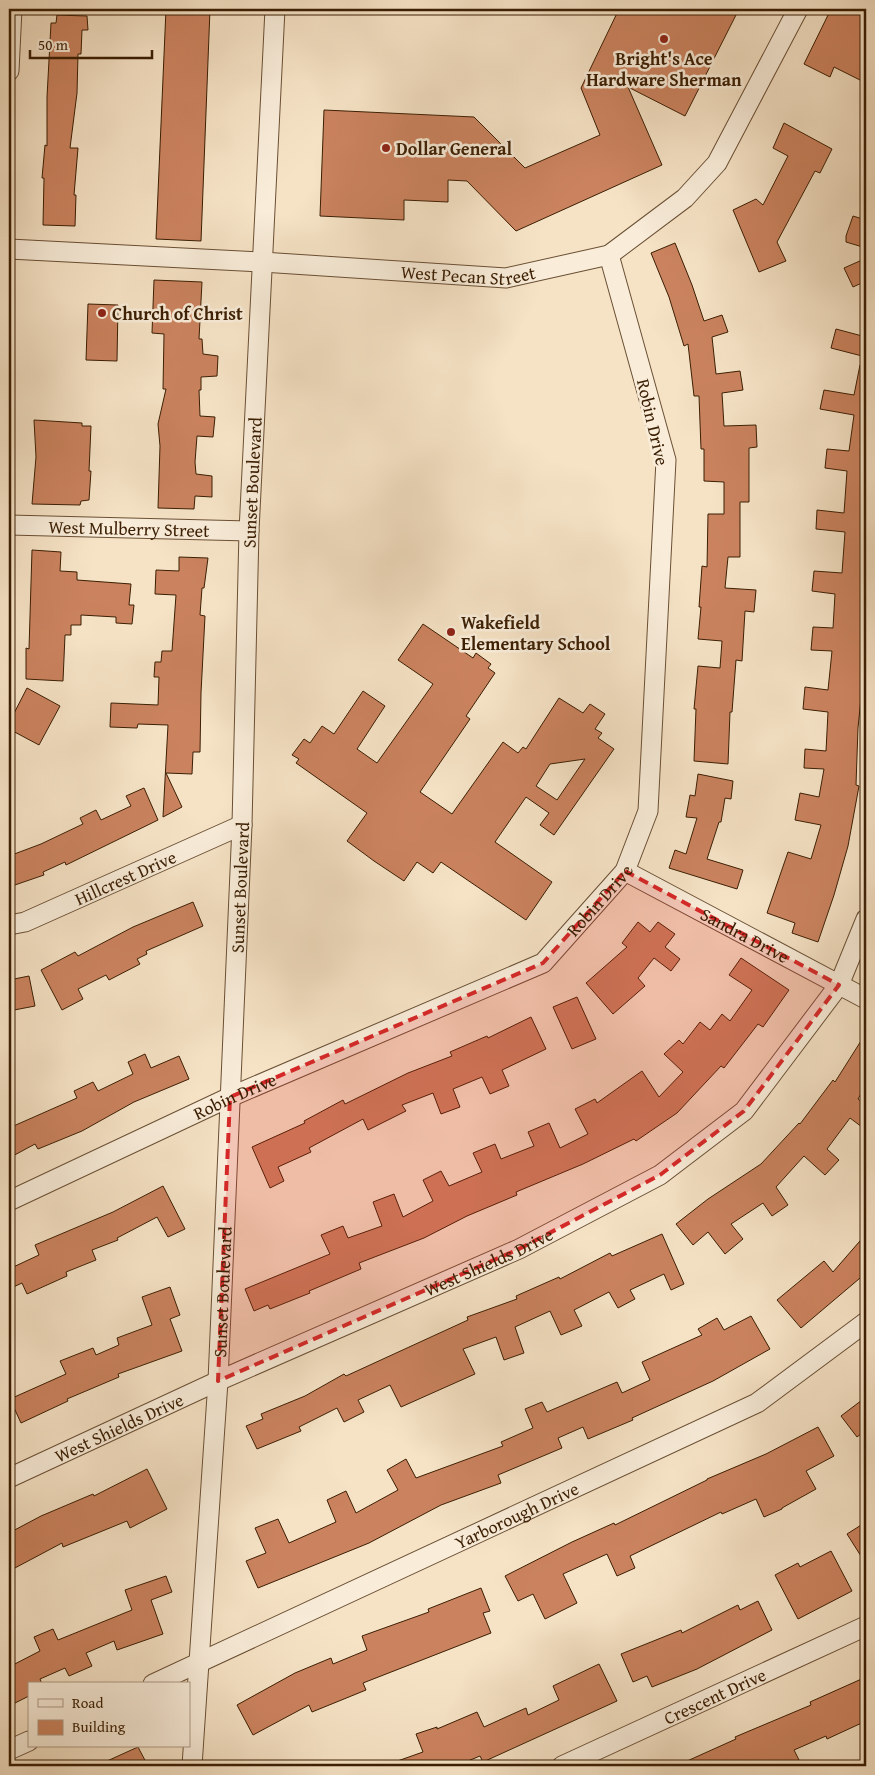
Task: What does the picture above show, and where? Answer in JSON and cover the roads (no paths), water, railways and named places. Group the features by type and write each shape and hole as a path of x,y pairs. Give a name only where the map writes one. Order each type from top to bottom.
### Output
{"street":[{"path":"9,71 12,9"},
{"name":"Sunset Boulevard","path":"192,1766 218,1381 242,825 249,531 275,9"},
{"name":"West Pecan Street","path":"9,249 262,262 506,278 609,255 685,198 717,163 798,9"},
{"name":"Robin Drive","path":"9,1201 230,1097 543,963 625,871 648,812 666,460 609,255"},
{"name":"West Mulberry Street","path":"9,525 249,531"},
{"name":"Hillcrest Drive","path":"9,925 25,922 242,825"},
{"name":"Sandra Drive","path":"625,871 866,999"},
{"name":"West Shields Drive","path":"9,1478 218,1381 519,1249 660,1175 744,1111 839,984 866,919"},
{"name":"Yarborough Drive","path":"157,1682 757,1403 866,1322"},
{"name":"Crescent Drive","path":"562,1766 866,1626"},
{"path":"9,1750 28,1740"}],"place":[{"name":"Bright's Ace Hardware Sherman","path":"664,39"},
{"name":"Dollar General","path":"386,148"},
{"name":"Church of Christ","path":"102,313"},
{"name":"Wakefield Elementary School","path":"451,632"}]}
